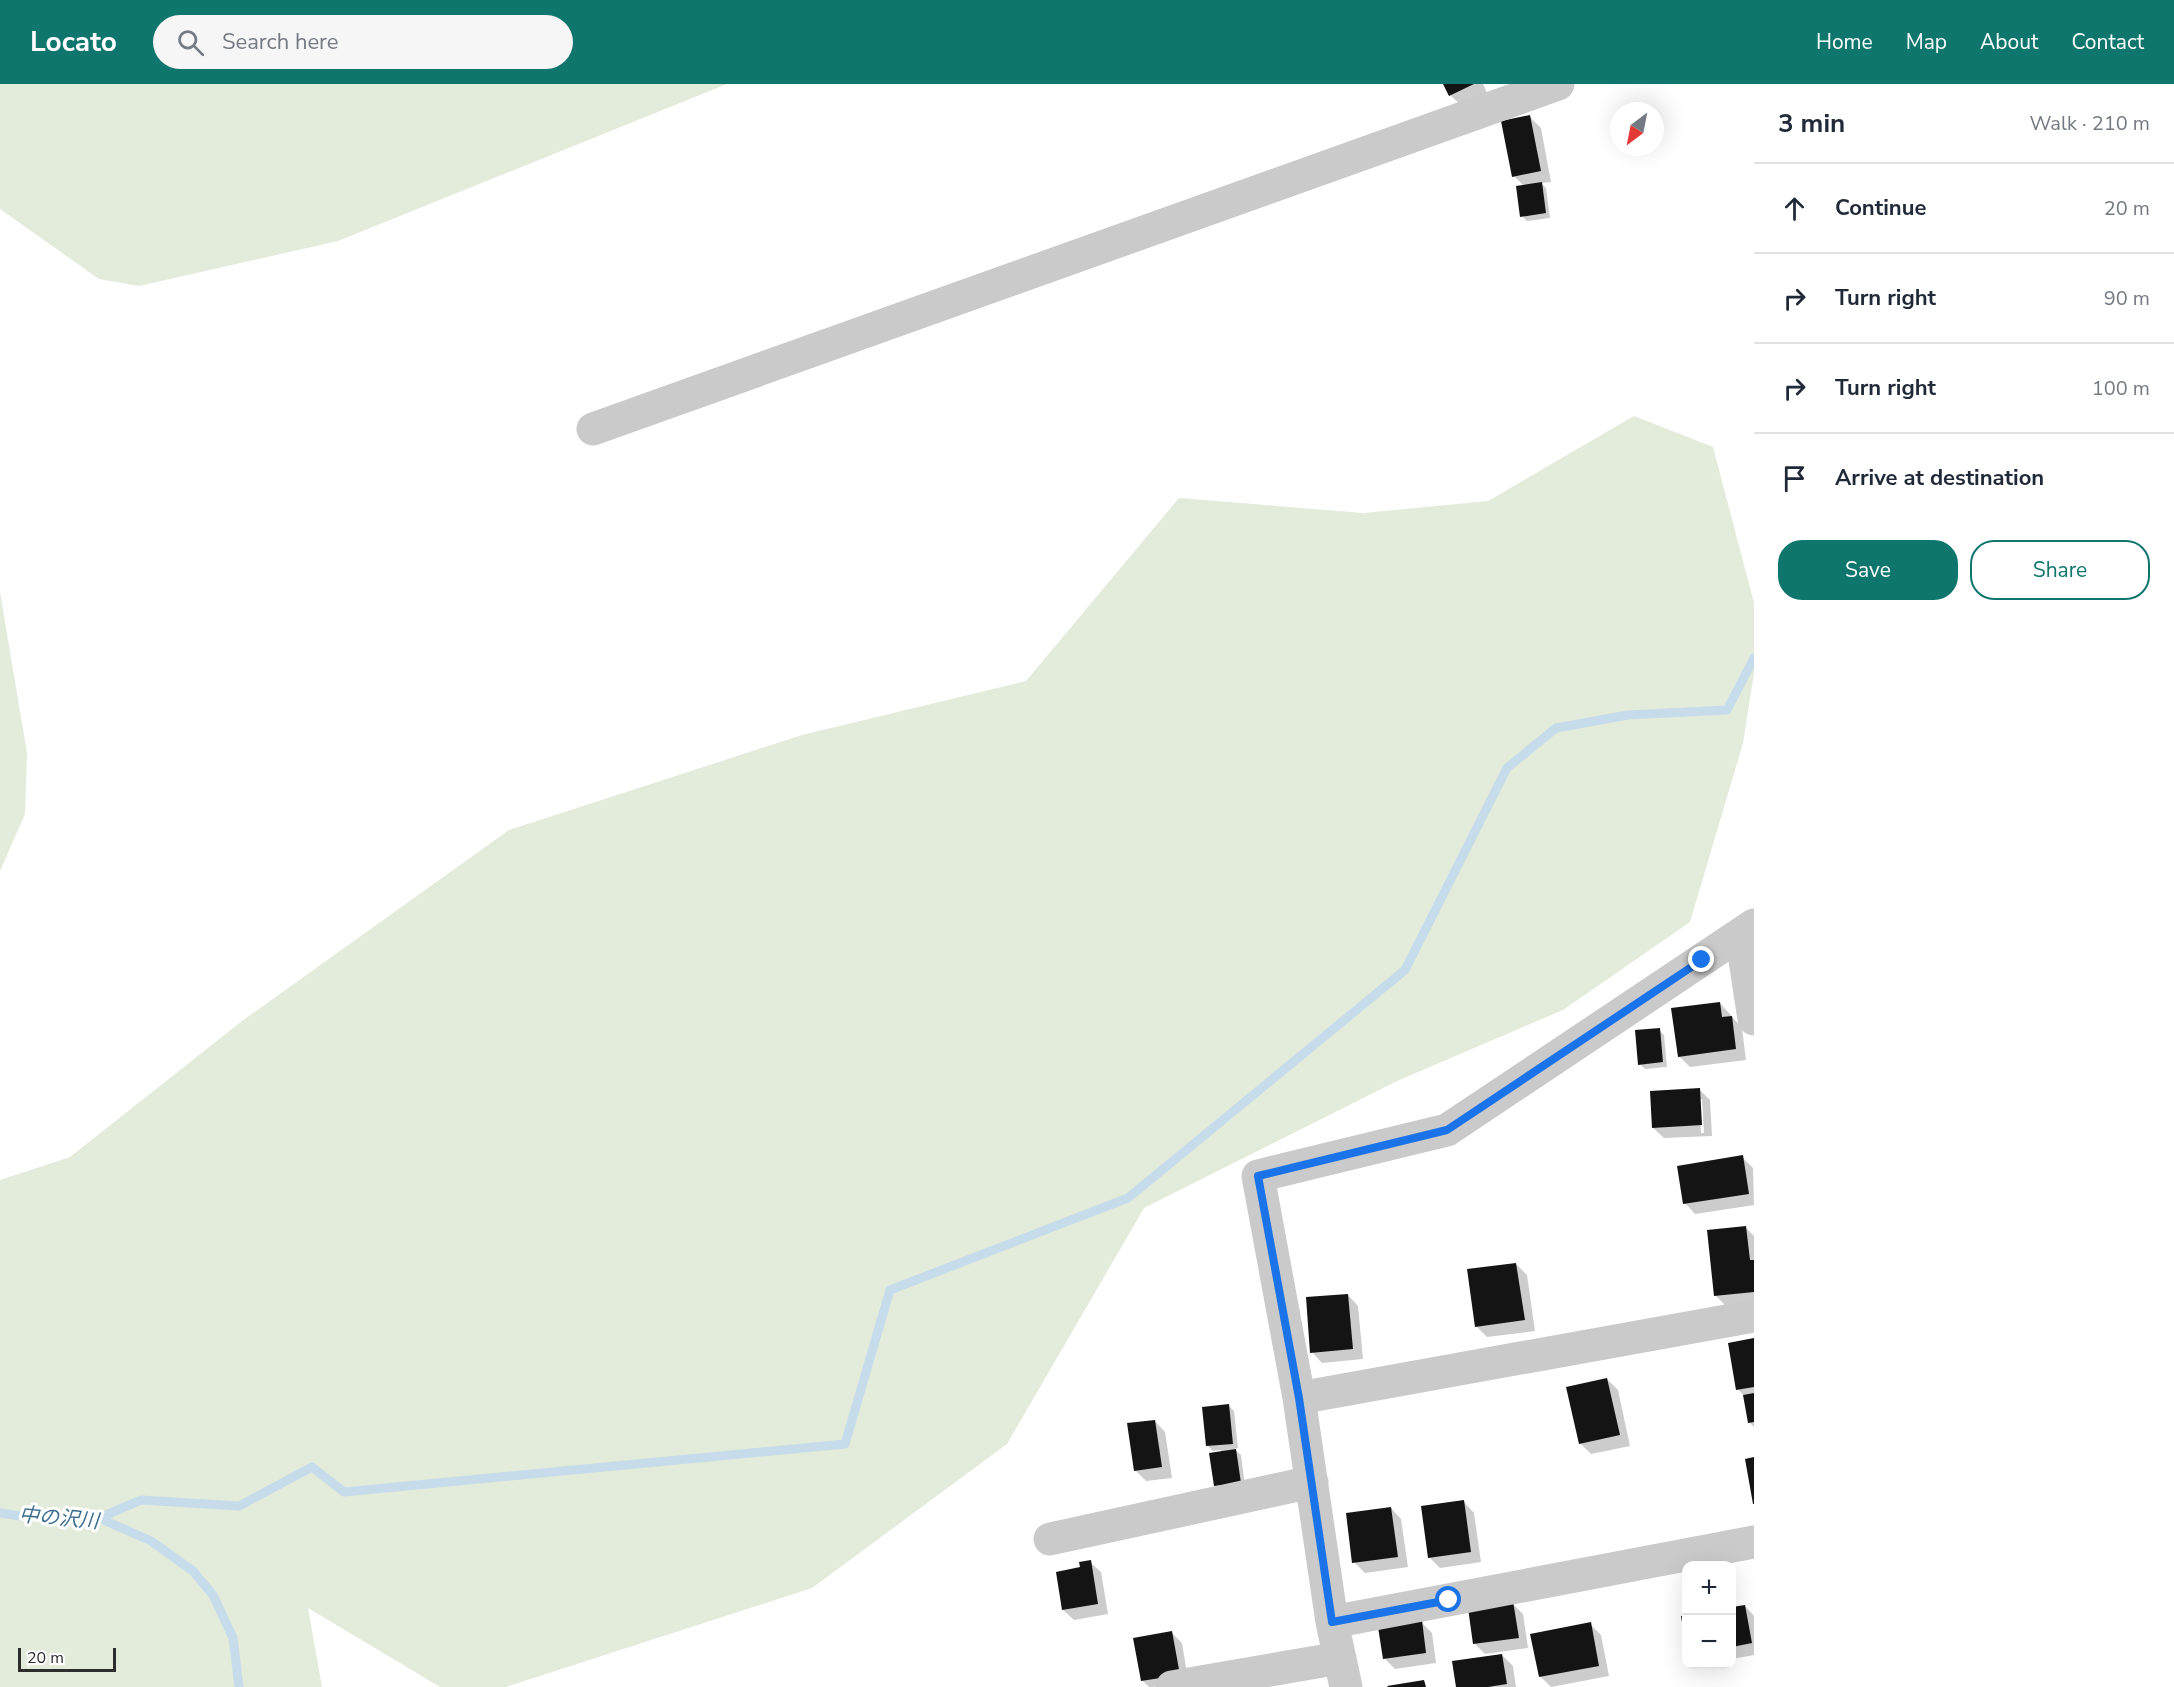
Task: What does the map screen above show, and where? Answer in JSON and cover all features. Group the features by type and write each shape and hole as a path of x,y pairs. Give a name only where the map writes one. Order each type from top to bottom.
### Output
{"street":[{"path":"593,429 1558,84"},
{"path":"1172,1687 1343,1672 1332,1622 1299,1398 1258,1176 1447,1130 1747,929 1754,1019"},
{"path":"1299,1398 1754,1316"},
{"path":"1050,1539 1312,1482"},
{"path":"1332,1622 1754,1542"}],"green space":[{"path":"0,84 727,84 338,241 139,286 99,279 0,209"},
{"path":"1634,416 1713,447 1754,603 1754,673 1743,743 1690,922 1563,1010 1397,1081 1144,1208 1007,1444 812,1588 506,1687 440,1687 308,1608 322,1687 0,1687 0,1180 70,1157 242,1021 509,830 802,735 1026,681 1179,498 1363,513 1488,501"},
{"path":"0,592 27,753 25,814 0,871"}],"building":[{"path":"1443,84 1474,84 1449,96"},
{"path":"1530,115 1541,171 1512,177 1501,121"},
{"path":"1542,182 1546,213 1520,217 1516,186"},
{"path":"1720,1002 1722,1017 1732,1016 1736,1049 1678,1057 1671,1008"},
{"path":"1660,1028 1663,1062 1638,1065 1635,1030"},
{"path":"1700,1088 1702,1125 1652,1128 1650,1091"},
{"path":"1743,1155 1749,1194 1683,1204 1677,1166"},
{"path":"1746,1226 1750,1260 1754,1260 1754,1292 1714,1296 1707,1230"},
{"path":"1516,1263 1525,1320 1475,1327 1467,1269"},
{"path":"1348,1294 1353,1349 1310,1353 1306,1297"},
{"path":"1754,1338 1754,1387 1736,1390 1728,1343"},
{"path":"1607,1378 1620,1435 1579,1444 1566,1387"},
{"path":"1754,1393 1754,1422 1748,1423 1743,1395"},
{"path":"1229,1404 1233,1444 1206,1446 1202,1407"},
{"path":"1155,1420 1162,1467 1134,1471 1127,1423"},
{"path":"1236,1449 1241,1483 1214,1486 1209,1453"},
{"path":"1754,1457 1754,1504 1753,1504 1745,1459"},
{"path":"1464,1500 1471,1552 1428,1558 1421,1506"},
{"path":"1391,1507 1398,1557 1352,1563 1346,1513"},
{"path":"1091,1560 1098,1604 1062,1610 1056,1572 1080,1567 1079,1562"},
{"path":"1513,1601 1519,1638 1473,1644 1468,1608"},
{"path":"1745,1605 1752,1643 1736,1646 1736,1606"},
{"path":"1422,1620 1426,1653 1383,1659 1378,1627"},
{"path":"1591,1622 1599,1666 1539,1677 1530,1634"},
{"path":"1172,1631 1180,1675 1141,1681 1133,1638"},
{"path":"1502,1654 1507,1684 1488,1687 1456,1687 1452,1661"},
{"path":"1424,1680 1426,1687 1387,1686"}],"waterway":[{"path":"99,1518 141,1500 239,1506 312,1467 344,1492 845,1444 890,1290 1128,1198 1405,970 1507,768 1556,728 1628,715 1727,710 1754,658"},
{"name":"中の沢川","path":"0,1513 20,1516 99,1518 151,1541 193,1571 213,1595 233,1638 239,1687"}],"route":[{"path":"1449,1600 1332,1622 1299,1398 1258,1176 1447,1130 1702,960"}]}
